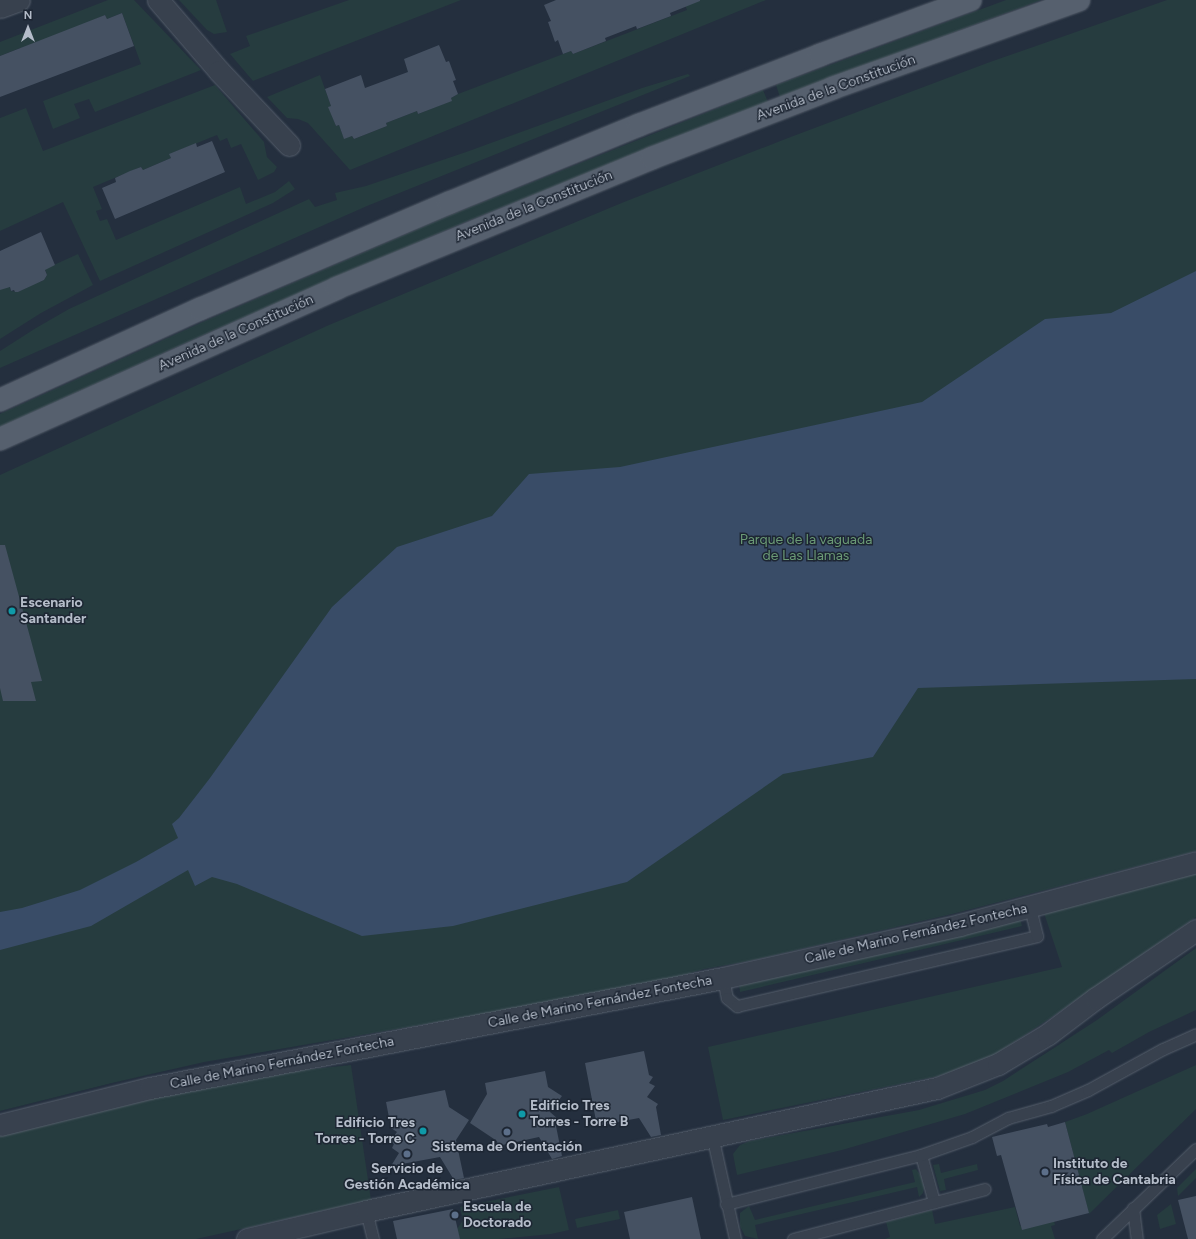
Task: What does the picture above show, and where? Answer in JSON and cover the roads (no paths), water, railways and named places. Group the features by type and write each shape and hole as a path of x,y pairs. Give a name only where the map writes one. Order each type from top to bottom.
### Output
{"main road":[{"path":"0,400 200,309 449,203 639,125 820,55 970,0"},
{"name":"Avenida de la Constitución","path":"0,439 330,291 652,158 833,88 1079,0"}],"street":[{"path":"0,7 19,0"},
{"path":"158,0 219,71 289,145"},
{"name":"Calle de Marino Fernández Fontecha","path":"0,1125 150,1088 723,978 1030,907 1196,862"},
{"path":"247,1239 366,1210 937,1088 969,1077 998,1064 1048,1034 1096,998 1196,930"}],"lane":[{"path":"723,978 727,998 737,1006 1037,936 1030,907"},
{"path":"726,1204 922,1155 972,1137 1008,1118 1051,1106 1088,1090 1169,1046 1196,1034"},
{"path":"712,1135 726,1204 735,1239"},
{"path":"1102,1239 1196,1149"},
{"path":"922,1155 934,1202"},
{"path":"793,1239 985,1189"},
{"path":"1133,1208 1137,1239"},
{"path":"366,1210 373,1239"}],"water":[{"path":"1196,271 1196,679 918,688 873,757 783,774 627,882 453,926 362,936 237,884 212,877 195,886 188,870 91,926 0,950 0,912 22,908 80,890 136,862 178,838 172,824 179,818 210,778 332,607 397,547 492,516 529,474 620,467 922,402 1045,319 1111,313"}],"place":[{"name":"Escenario Santander","path":"12,611"},
{"name":"Edificio Tres Torres - Torre B","path":"522,1114"},
{"name":"Edificio Tres Torres - Torre C","path":"423,1131"},
{"name":"Sistema de Orientación","path":"507,1132"},
{"name":"Servicio de Gestión Académica","path":"407,1154"},
{"name":"Instituto de Física de Cantabria","path":"1045,1172"},
{"name":"Escuela de Doctorado","path":"455,1215"}],"park label":[{"name":"Parque de la vaguada de Las Llamas","path":"806,548"}]}
